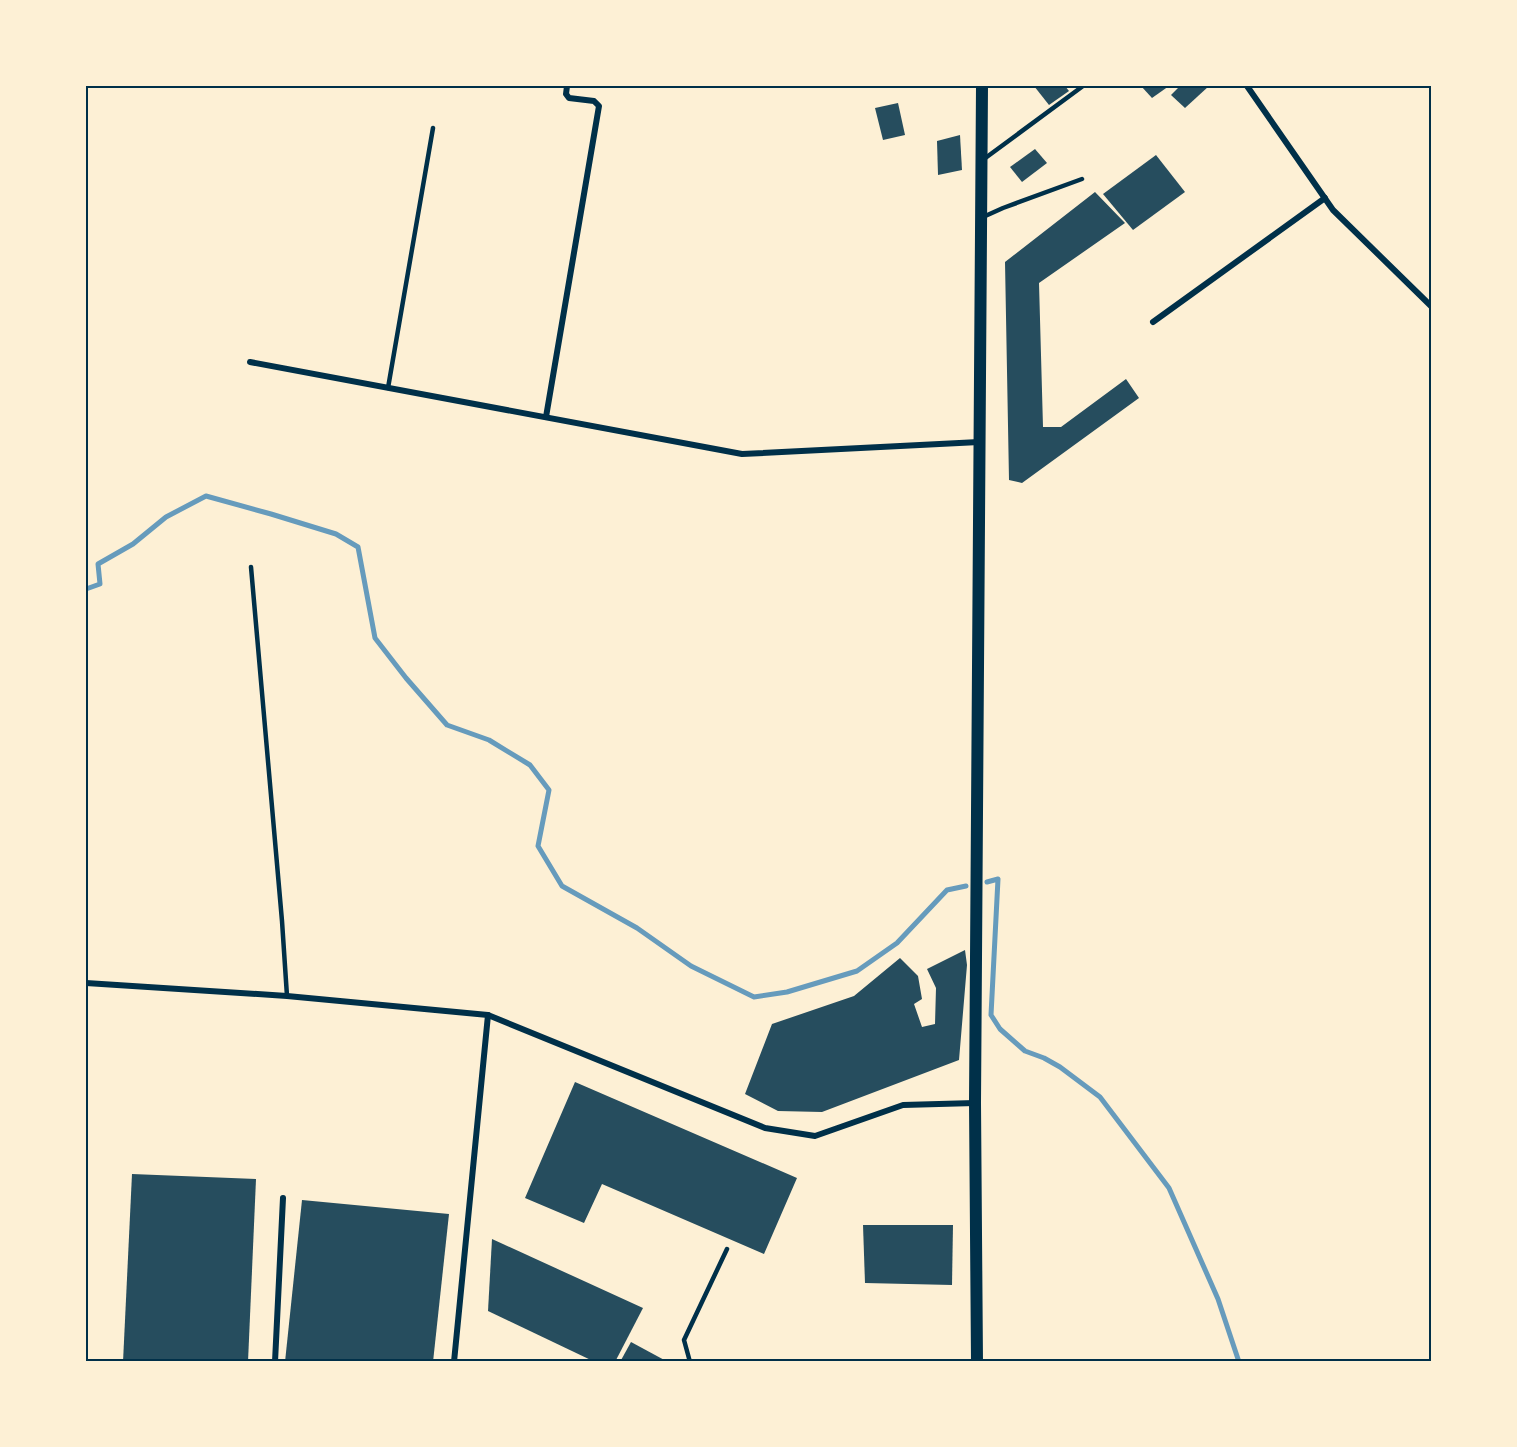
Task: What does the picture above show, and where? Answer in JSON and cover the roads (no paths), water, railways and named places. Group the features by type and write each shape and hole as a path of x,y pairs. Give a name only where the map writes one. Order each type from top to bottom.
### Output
{"main road":[{"path":"977,1362 975,1103 982,86"}],"street":[{"path":"546,417 599,106 594,101 569,98 566,94 567,86"},
{"path":"1247,86 1333,210 1431,307"},
{"path":"1154,322 1325,198"},
{"path":"250,363 742,454 979,442"},
{"path":"86,983 287,996 488,1016 765,1128 814,1136 903,1105 975,1103"},
{"path":"454,1362 488,1016"},
{"path":"276,1362 284,1198"}],"lane":[{"path":"981,160 1083,86"},
{"path":"388,388 433,129"},
{"path":"981,218 1082,179"},
{"path":"251,567 287,996"},
{"path":"690,1362 684,1340 727,1249"}],"waterway":[{"path":"86,589 100,584 98,564 133,544 166,517 206,496 336,534 358,547 375,638 406,678 447,725 489,740 530,765 549,790 538,846 562,886 637,928 691,966 754,997 787,992 857,971 897,943 947,890 966,886"},
{"path":"987,882 998,879 991,1015 1000,1029 1025,1051 1060,1067 1100,1097 1169,1188 1218,1299 1239,1362"}]}
